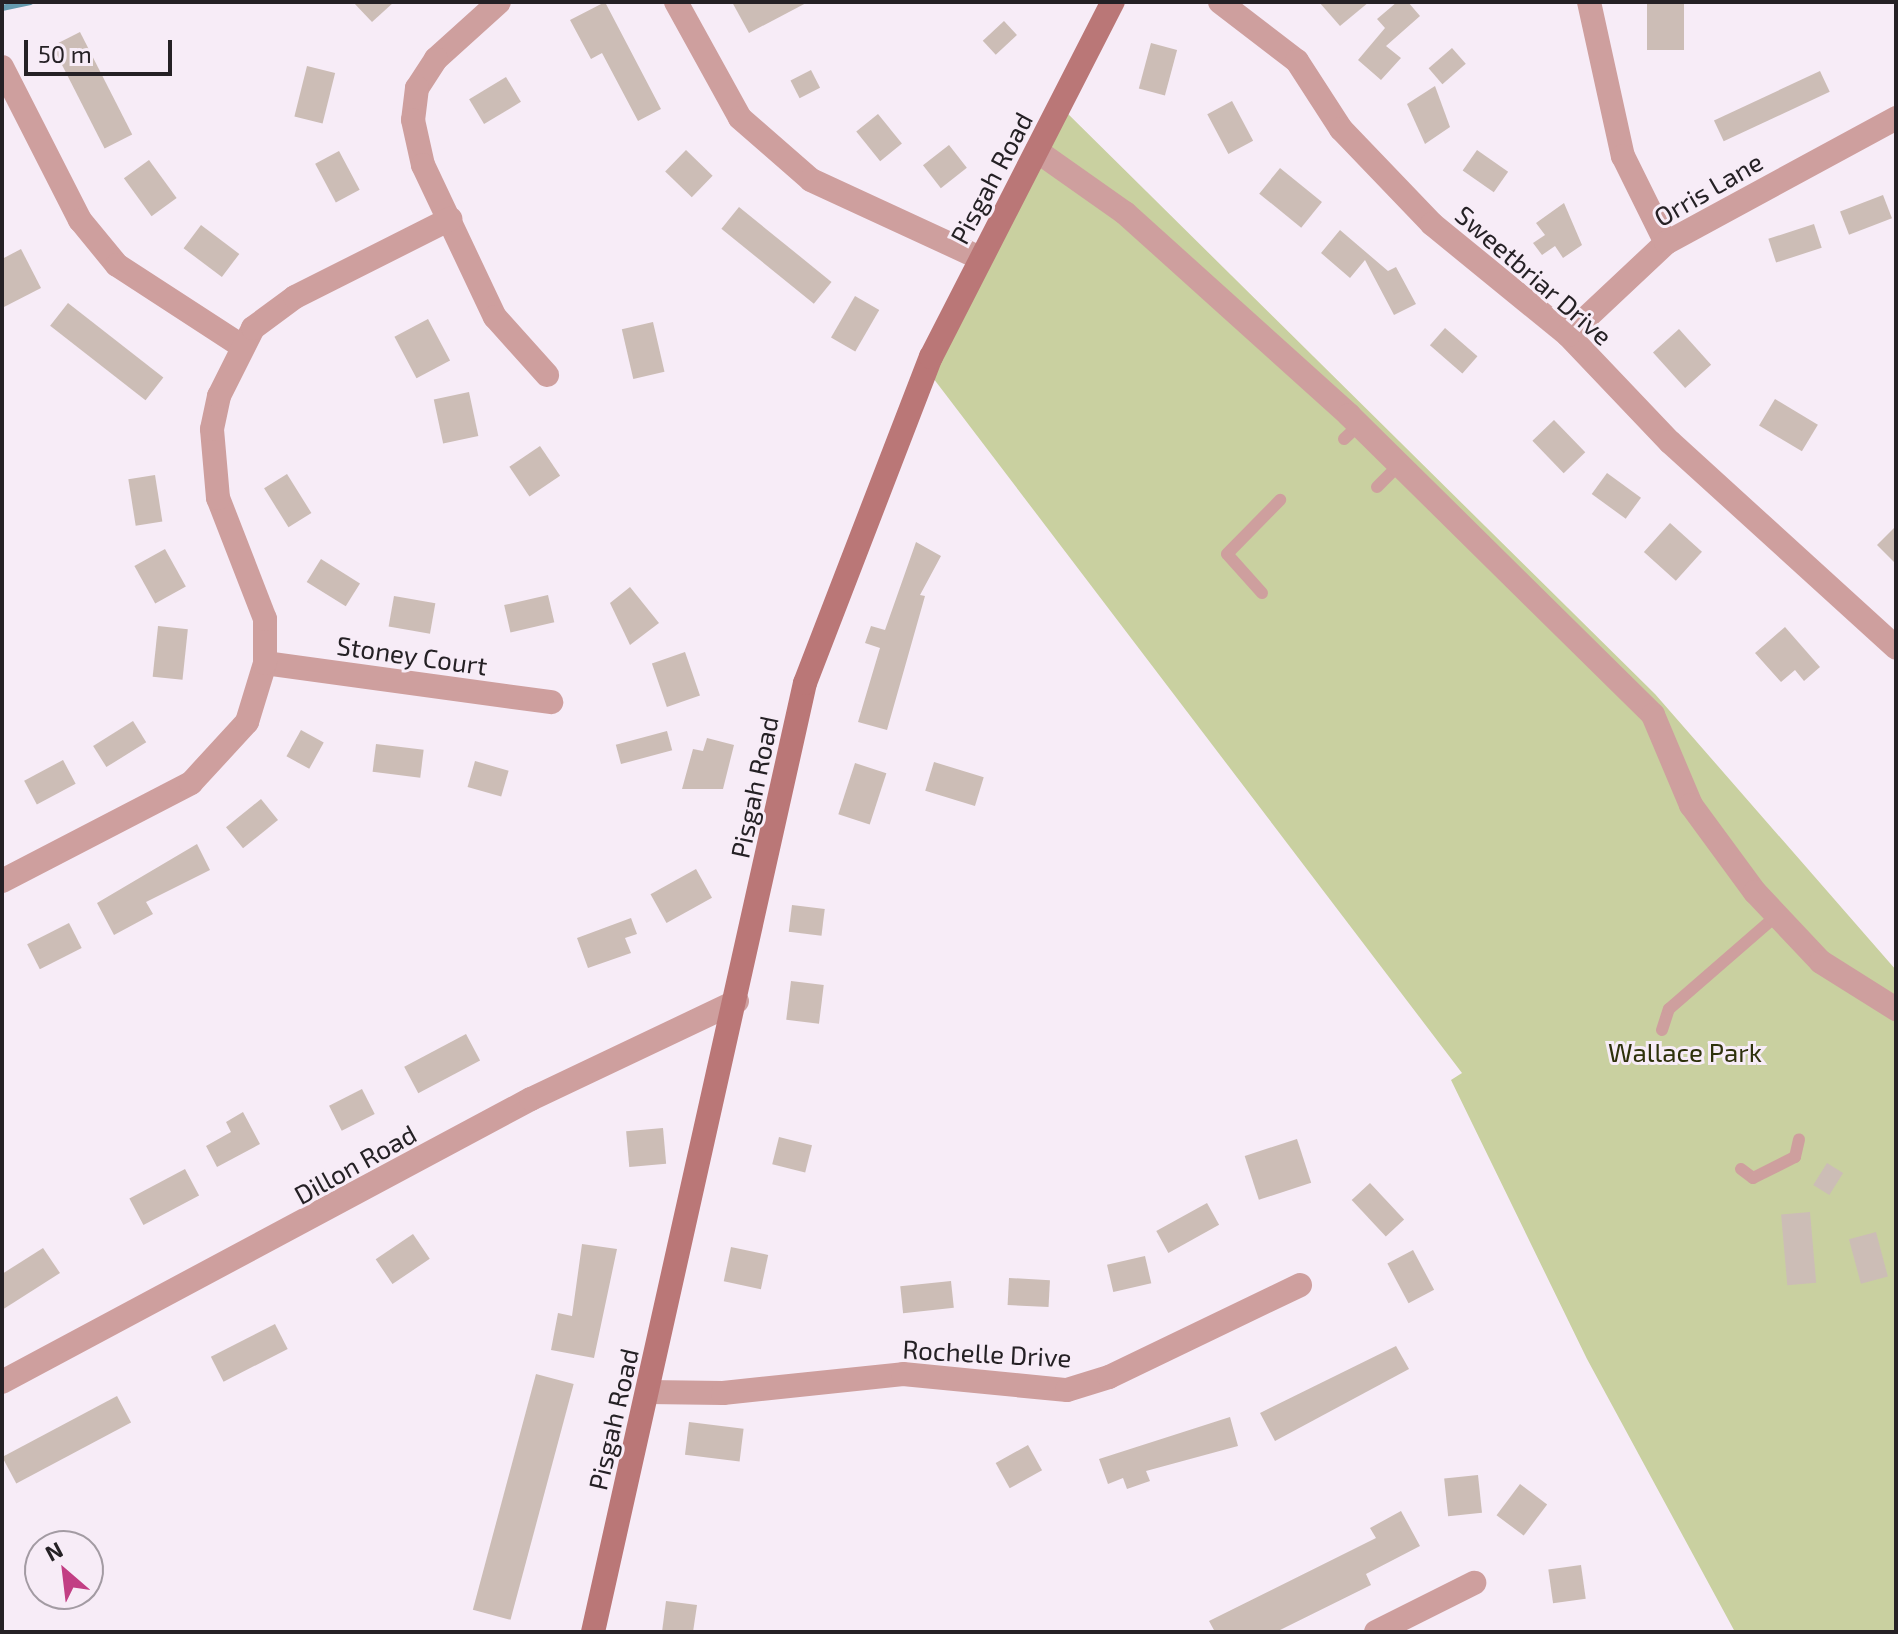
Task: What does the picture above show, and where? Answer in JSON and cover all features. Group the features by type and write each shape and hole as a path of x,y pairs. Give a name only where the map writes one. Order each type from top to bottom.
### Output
{"street":[{"path":"499,2 436,59 417,88 413,120 423,165 495,317 547,375"},
{"path":"676,2 740,118 811,180 980,258"},
{"name":"Pisgah Road","path":"593,1632 737,1001 805,683 854,543 980,258 1113,2"},
{"name":"Sweetbriar Drive","path":"1220,2 1297,61 1341,129 1432,224 1568,335 1670,442 1896,648"},
{"path":"1589,2 1623,156 1666,243"},
{"path":"2,67 80,220 117,265 240,345"},
{"name":"Orris Lane","path":"1568,335 1666,243 1896,118"},
{"path":"1037,151 1125,213 1352,432 1399,465 1653,715 1691,805 1777,915 1821,962 1896,1009"},
{"path":"2,881 191,783 247,722 265,663 254,576 218,498 212,465 219,396 240,345 295,297 450,219"},
{"name":"Stoney Court","path":"265,663 551,702"},
{"name":"Dillon Road","path":"2,1382 531,1099 737,1001"},
{"name":"Rochelle Drive","path":"648,1392 723,1393 903,1374 1067,1390 1109,1377 1300,1285"},
{"path":"1376,1632 1474,1583"}],"lane":[{"path":"1377,487 1399,465"},
{"path":"1262,593 1227,554 1280,500"},
{"path":"1662,1030 1669,1009 1777,915"},
{"path":"1741,1169 1753,1178 1795,1157 1799,1139"}],"green space":[{"name":"Wallace Park","path":"1062,108 1655,694 1896,970 1896,1632 1735,1632 1587,1359 1451,1080 1462,1073 927,370"}],"building":[{"path":"353,2 394,2 372,22"},
{"path":"605,2 661,109 638,121 602,53 591,59 570,20"},
{"path":"732,2 808,2 749,33"},
{"path":"1319,2 1369,2 1340,26"},
{"path":"1397,2 1408,2 1420,16 1386,46 1401,58 1381,80 1358,60 1385,28 1377,19"},
{"path":"1647,2 1684,2 1684,50 1647,50"},
{"path":"1004,21 1017,35 996,55 983,41"},
{"path":"80,32 132,134 105,149 52,46"},
{"path":"1151,43 1177,50 1165,95 1139,88"},
{"path":"1452,48 1466,64 1442,84 1429,68"},
{"path":"307,66 335,73 323,123 294,116"},
{"path":"811,70 820,88 800,98 791,80"},
{"path":"1820,71 1830,92 1724,141 1714,120"},
{"path":"506,77 521,102 484,124 469,99"},
{"path":"1435,86 1450,127 1425,144 1407,104"},
{"path":"1232,101 1253,141 1228,154 1207,114"},
{"path":"878,114 902,144 880,161 856,132"},
{"path":"949,145 967,168 941,188 923,165"},
{"path":"686,150 713,176 692,197 665,172"},
{"path":"1477,150 1508,172 1494,192 1463,170"},
{"path":"339,151 360,190 336,203 315,164"},
{"path":"149,160 177,198 152,216 124,178"},
{"path":"1280,168 1322,202 1301,228 1259,194"},
{"path":"1883,195 1892,218 1849,235 1840,211"},
{"path":"1564,203 1582,245 1563,258 1555,246 1542,255 1533,243 1545,235 1536,223"},
{"path":"739,207 831,282 814,304 721,229"},
{"path":"1814,224 1822,248 1776,263 1768,239"},
{"path":"201,225 239,254 222,277 184,248"},
{"path":"1340,230 1388,271 1396,267 1416,304 1394,315 1365,260 1350,278 1321,253"},
{"path":"21,249 41,288 2,308 2,259"},
{"path":"855,296 879,310 855,352 831,338"},
{"path":"68,303 163,377 145,400 50,326"},
{"path":"428,319 450,360 417,378 394,337"},
{"path":"653,322 664,372 633,379 622,329"},
{"path":"1445,328 1477,356 1462,374 1430,345"},
{"path":"1679,329 1711,365 1685,388 1653,352"},
{"path":"469,392 478,436 443,444 434,399"},
{"path":"1775,399 1818,425 1802,451 1759,426"},
{"path":"1554,420 1585,452 1564,473 1532,441"},
{"path":"540,446 560,476 529,497 509,467"},
{"path":"1607,473 1641,498 1626,519 1592,494"},
{"path":"287,474 311,513 288,527 264,488"},
{"path":"155,475 162,521 136,526 128,479"},
{"path":"1670,523 1702,552 1676,581 1644,552"},
{"path":"1896,526 1896,564 1877,545"},
{"path":"916,542 941,556 920,595 925,596 887,730 858,722 880,648 865,643 871,626 885,630"},
{"path":"165,549 186,587 155,604 134,566"},
{"path":"321,559 360,583 346,606 307,582"},
{"path":"630,587 659,623 630,645 610,603"},
{"path":"548,595 554,622 510,632 504,605"},
{"path":"394,596 435,603 430,634 389,627"},
{"path":"158,626 188,629 183,680 153,677"},
{"path":"1785,627 1820,667 1804,681 1795,670 1781,682 1755,653"},
{"path":"685,652 700,695 667,707 652,663"},
{"path":"133,721 146,742 106,767 93,746"},
{"path":"301,730 324,743 309,769 286,756"},
{"path":"667,731 672,750 621,764 616,745"},
{"path":"707,738 734,745 723,789 682,789 693,749 703,751"},
{"path":"376,744 424,750 420,778 373,772"},
{"path":"63,760 76,784 37,804 24,781"},
{"path":"475,761 509,771 501,797 468,787"},
{"path":"934,762 984,777 975,806 925,791"},
{"path":"855,763 886,773 870,825 838,814"},
{"path":"261,799 278,820 243,848 226,827"},
{"path":"197,844 210,870 146,902 153,914 114,935 97,903"},
{"path":"696,869 712,898 667,923 651,894"},
{"path":"792,905 825,909 821,936 789,932"},
{"path":"631,918 637,934 625,938 631,953 588,968 577,938"},
{"path":"69,923 82,948 40,969 27,944"},
{"path":"791,981 824,985 819,1024 786,1020"},
{"path":"466,1034 480,1060 418,1093 404,1067"},
{"path":"362,1089 375,1114 342,1131 329,1106"},
{"path":"243,1112 260,1144 217,1167 206,1146 231,1132 226,1122"},
{"path":"663,1128 666,1164 629,1167 626,1131"},
{"path":"779,1137 812,1145 805,1172 772,1164"},
{"path":"1297,1139 1311,1183 1259,1200 1245,1156"},
{"path":"1827,1163 1843,1173 1829,1195 1813,1185"},
{"path":"185,1169 199,1195 143,1225 129,1199"},
{"path":"1370,1183 1404,1220 1386,1237 1352,1200"},
{"path":"1207,1203 1219,1225 1168,1253 1156,1231"},
{"path":"1810,1212 1816,1283 1787,1285 1781,1215"},
{"path":"1876,1232 1888,1276 1861,1284 1849,1239"},
{"path":"413,1234 430,1259 392,1284 376,1259"},
{"path":"582,1244 617,1249 594,1358 551,1350 558,1313 572,1316"},
{"path":"731,1247 768,1255 761,1289 724,1281"},
{"path":"43,1248 60,1273 2,1310 2,1274"},
{"path":"1413,1250 1434,1290 1409,1303 1387,1264"},
{"path":"1145,1256 1151,1283 1113,1292 1107,1265"},
{"path":"1009,1278 1050,1280 1049,1307 1008,1305"},
{"path":"951,1281 954,1308 903,1313 900,1286"},
{"path":"275,1324 288,1349 224,1382 211,1357"},
{"path":"1396,1346 1409,1369 1275,1441 1260,1413"},
{"path":"536,1374 574,1384 511,1620 473,1610"},
{"path":"117,1396 131,1422 16,1484 2,1457"},
{"path":"1230,1417 1238,1446 1146,1471 1150,1481 1127,1489 1123,1478 1108,1484 1099,1459"},
{"path":"689,1422 744,1429 740,1461 685,1455"},
{"path":"1028,1445 1042,1470 1010,1488 996,1463"},
{"path":"1478,1475 1482,1513 1448,1516 1444,1479"},
{"path":"1520,1484 1547,1504 1524,1536 1497,1515"},
{"path":"1401,1511 1420,1546 1366,1574 1371,1585 1276,1632 1215,1632 1209,1621 1376,1538 1370,1528"},
{"path":"1581,1565 1586,1599 1553,1603 1548,1570"},
{"path":"666,1601 697,1605 693,1632 662,1632"}],"waterway":[{"path":"2,8 30,2"}]}
